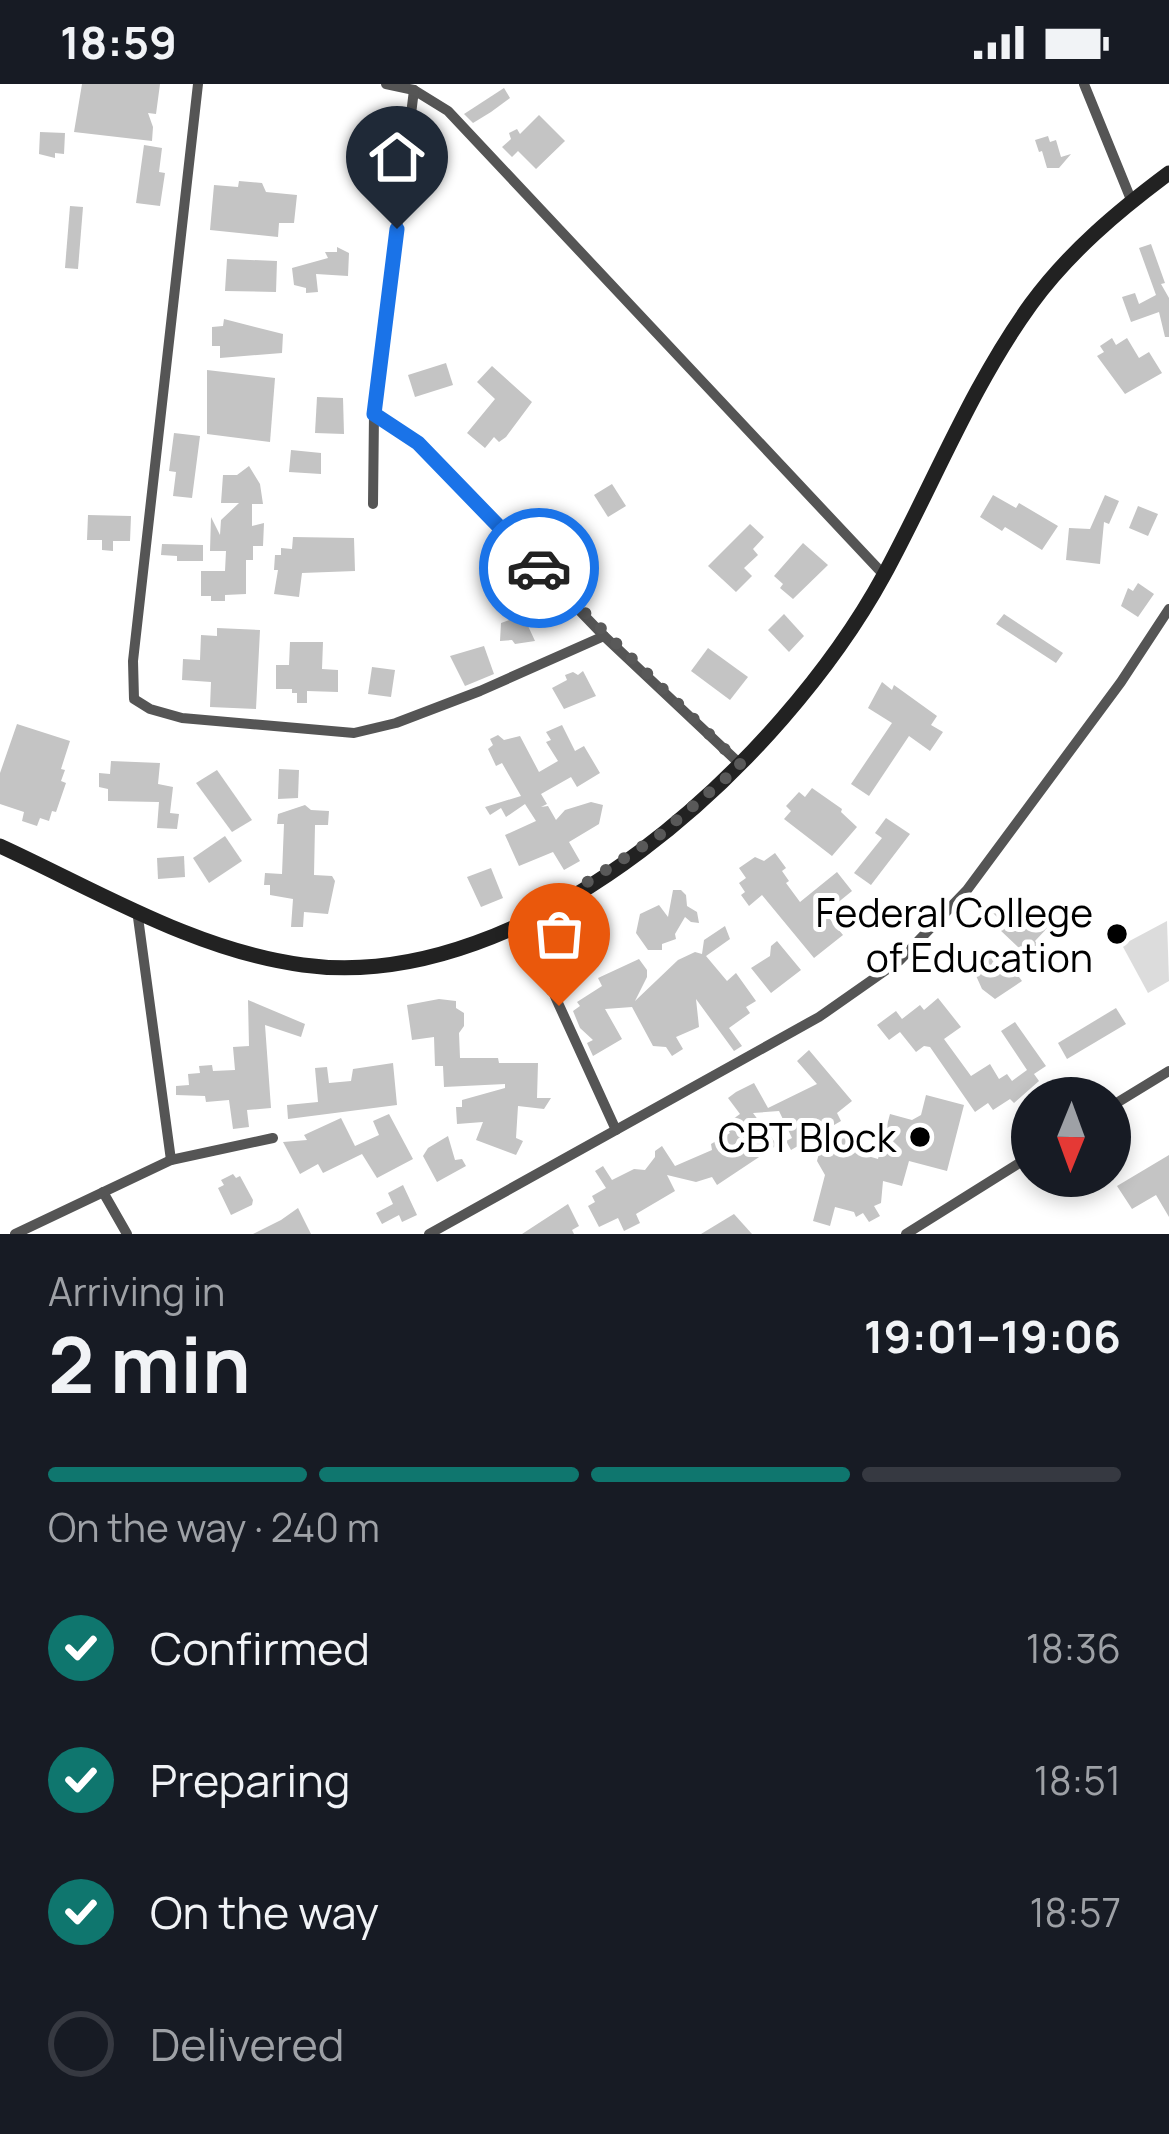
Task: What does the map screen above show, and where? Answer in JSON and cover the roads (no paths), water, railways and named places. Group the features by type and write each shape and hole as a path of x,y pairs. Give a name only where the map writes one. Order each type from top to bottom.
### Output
{"main road":[{"path":"0,845 224,946 308,966 371,967 413,961 522,924 650,842 696,808 741,765 832,659 884,575 974,399 1021,319 1079,247 1169,173"}],"street":[{"path":"198,84 133,661 134,699 150,710 182,718 354,733 479,691 604,636"},
{"path":"386,84 414,90 448,111 884,575"},
{"path":"1084,84 1132,202"},
{"path":"373,504 374,414 414,90"},
{"path":"374,414 418,443 604,636 741,765"},
{"path":"429,1234 819,1017 899,961 967,890 1121,682 1169,609"},
{"path":"137,910 171,1160"},
{"path":"522,924 616,1130"},
{"path":"1131,1094 1169,1071"},
{"path":"15,1234 171,1160 273,1138"},
{"path":"906,1234 1011,1168"},
{"path":"103,1192 128,1234"}],"place":[{"name":"Federal College of Education","path":"1117,934"},
{"name":"CBT Block","path":"920,1137"}]}
